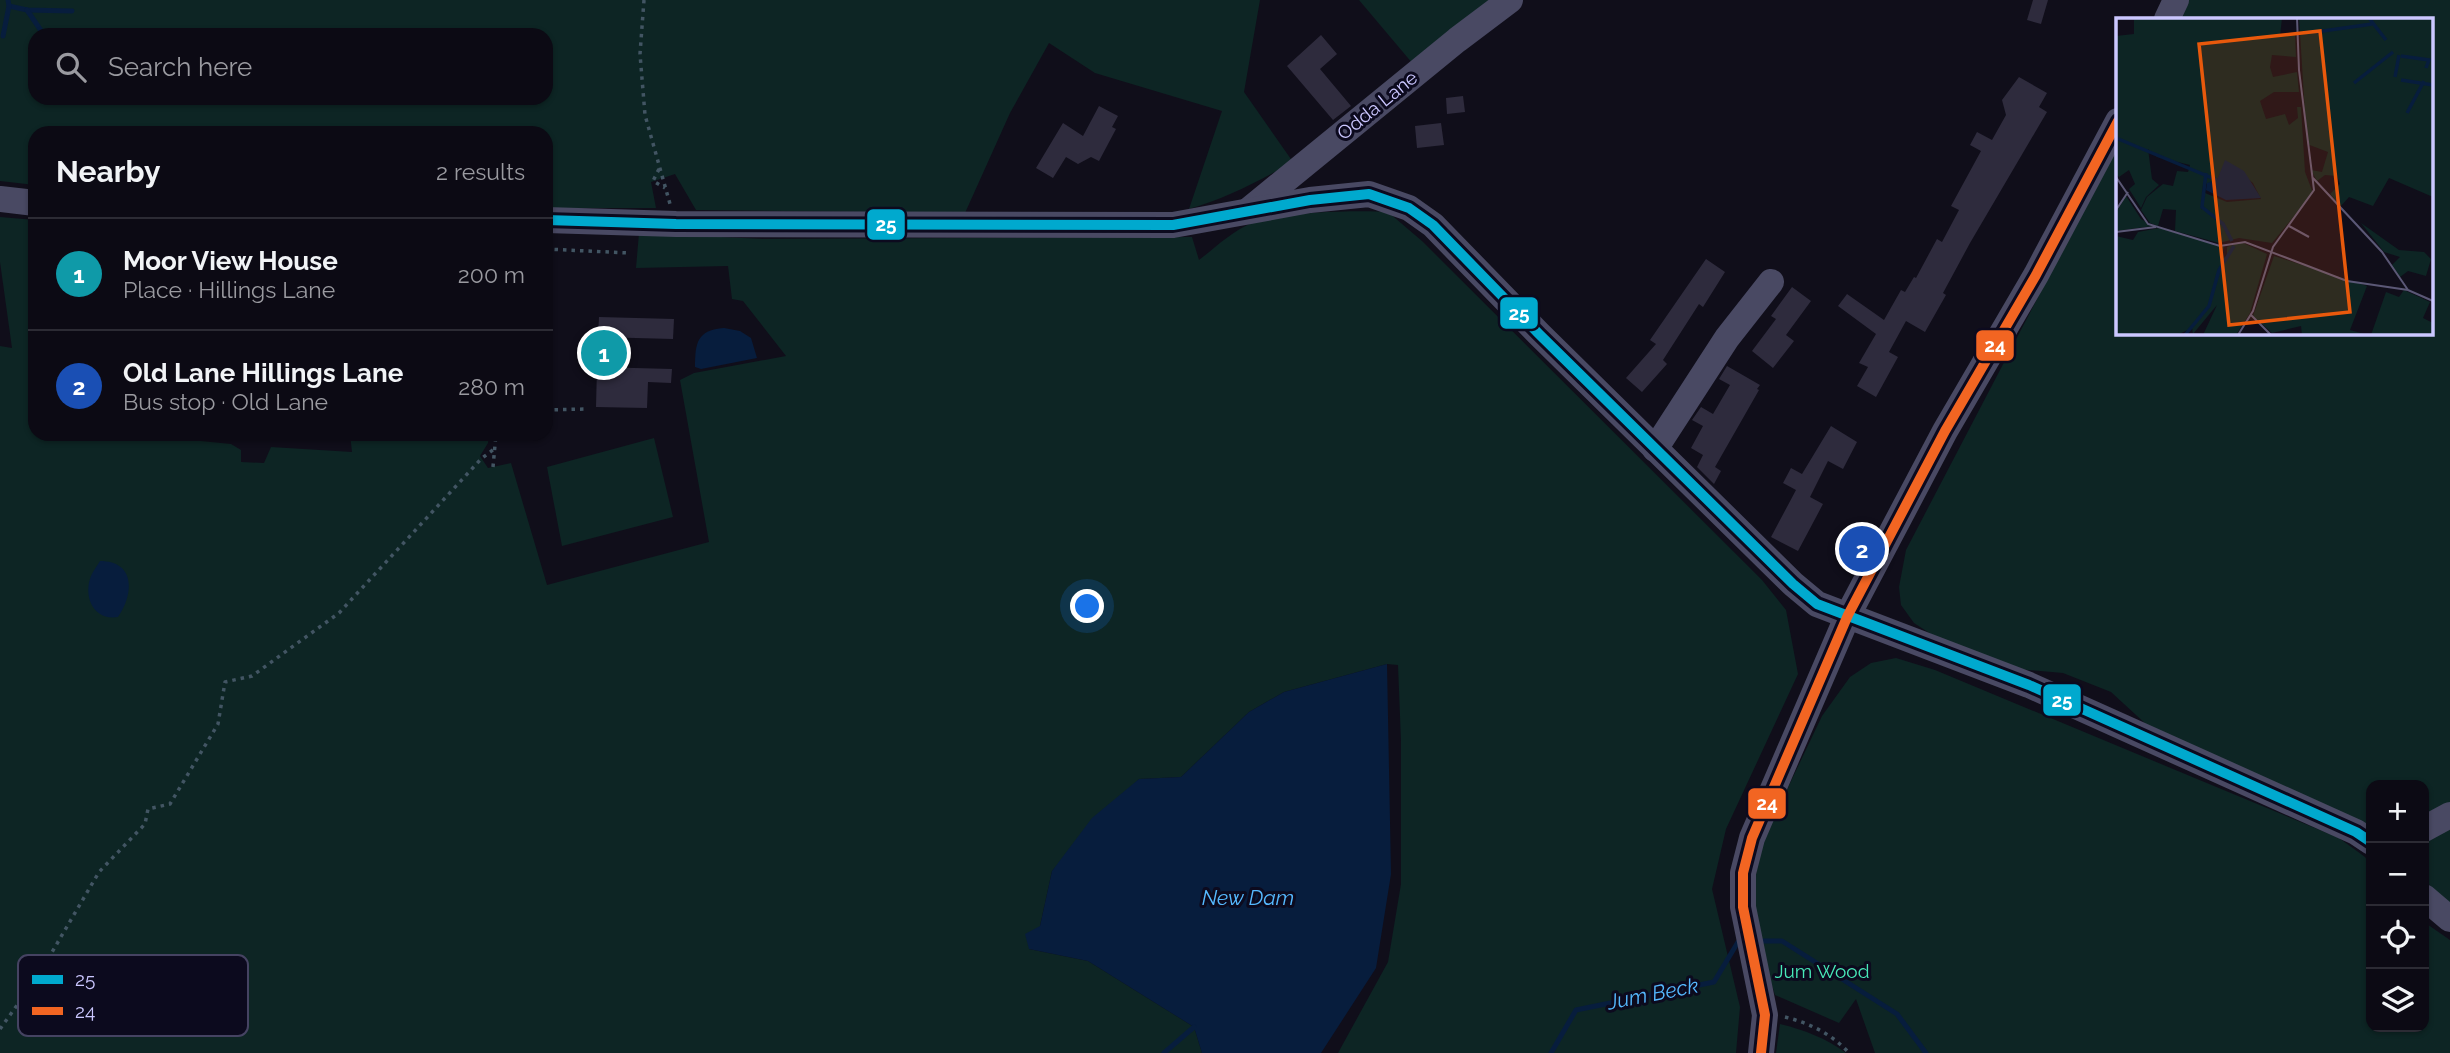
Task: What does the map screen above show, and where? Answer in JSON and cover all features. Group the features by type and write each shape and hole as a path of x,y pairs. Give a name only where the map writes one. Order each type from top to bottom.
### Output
{"street":[{"name":"Odda Lane","path":"1246,213 1457,40 1510,0"},
{"path":"2167,18 2176,0"},
{"path":"1761,1053 1765,1015 1744,907 1744,873 1752,838 1848,615 1945,431 2036,275 2116,125"},
{"path":"553,220 676,224 1173,225 1310,200 1369,194 1409,208 1433,225 1655,449 1793,584 1817,604 2029,685 2343,826 2366,839"},
{"path":"0,199 28,202"},
{"path":"1655,449 1727,338 1771,282"},
{"path":"2429,826 2450,815"},
{"path":"2429,901 2450,919"}],"path":[{"path":"645,0 640,54 645,115 676,224"},
{"path":"660,167 653,181 666,188"},
{"path":"553,249 629,253"},
{"path":"553,410 585,409"},
{"path":"493,467 496,441"},
{"path":"50,955 99,872 145,824 148,809 170,804 218,724 225,682 252,676 339,613 481,459 495,449"},
{"path":"0,1028 18,1003"},
{"path":"1765,1015 1801,1021 1836,1039 1849,1053"}],"green space":[{"path":"0,0 1260,0 1244,92 1293,162 1216,200 1189,209 1222,111 1095,73 1049,43 1010,113 965,213 696,210 675,174 651,182 656,208 553,208 553,126 28,126 28,184 0,181"},
{"path":"1359,0 1495,0 1413,64"},
{"path":"2187,0 2450,0 2450,807 2429,818 2429,780 2366,780 2366,826 2148,726 2111,692 2063,673 2017,669 1934,636 1914,623 1901,605 1899,587 1906,550 2116,148 2116,334 2432,334 2432,18 2180,18"},
{"path":"1357,211 1388,212 1422,241 1762,580 1786,610 1798,674 1726,829 1712,889 1740,1007 1736,1053 1338,1053 1388,962 1401,884 1398,665 1387,664 1284,692 1249,712 1181,777 1139,779 1052,871 1040,926 1029,949 1088,961 1194,1027 1202,1053 0,1053 0,346 12,348 0,262 0,217 28,219 28,441 201,441 231,444 241,450 241,462 264,463 271,447 352,452 351,441 488,441 480,456 488,468 511,463 547,585 709,542 680,380 694,373 786,356 743,301 732,299 728,266 636,268 639,233 763,239 1192,237 1199,260 1238,230 1252,223 1281,216"},
{"path":"654,438 673,517 562,546 547,467"},
{"name":"Jum Wood","path":"1896,658 1935,670 2339,838 2366,858 2366,1032 2429,1032 2429,925 2450,940 2450,1053 1875,1053 1856,999 1839,1023 1775,995 1755,933 1751,902 1762,842 1822,716 1850,677 1871,663"},
{"path":"2450,823 2450,908 2429,884 2429,835"},
{"path":"1780,1024 1814,1035 1846,1053 1776,1053"}],"water":[{"path":"724,328 740,331 751,338 757,358 701,369 695,367 699,339 708,332"},
{"path":"100,561 112,563 126,573 129,590 118,617 102,615 96,611 89,599 89,584"},
{"name":"New Dam","path":"1387,664 1391,874 1376,968 1321,1053 1202,1053 1194,1027 1088,961 1029,949 1025,934 1040,926 1052,871 1092,818 1139,779 1181,777 1249,712 1284,692"}],"building":[{"path":"2033,0 2048,0 2041,24 2027,20"},
{"path":"1321,35 1337,54 1320,69 1351,106 1333,120 1287,66"},
{"path":"2019,77 2047,93 2039,107 2047,112 1970,243 1925,332 1906,321 1889,352 1898,357 1876,397 1857,386 1868,367 1859,363 1876,334 1838,306 1847,294 1884,320 1901,290 1905,292 1914,277 1916,278 1937,239 1942,242 1959,210 1951,206 1981,151 1970,145 1977,132 1992,140 2006,115 2002,100"},
{"path":"1463,96 1465,112 1447,114 1446,98"},
{"path":"1099,106 1118,116 1112,127 1116,129 1099,161 1091,157 1078,164 1066,157 1053,178 1036,168 1063,123 1083,136"},
{"path":"1441,123 1444,145 1417,148 1415,126"},
{"path":"1706,259 1725,272 1703,307 1699,304 1663,360 1667,364 1642,392 1626,378 1656,344 1650,340"},
{"path":"1792,287 1811,301 1786,335 1794,341 1773,368 1752,351 1776,319 1771,316"},
{"path":"599,317 674,319 673,339 598,337"},
{"path":"1727,366 1760,385 1715,467 1721,471 1714,484 1697,467 1703,455 1691,448 1703,426 1692,420 1701,407 1713,414 1730,385 1719,379"},
{"path":"597,367 672,369 671,383 648,382 647,408 596,407"},
{"path":"1831,426 1857,442 1843,469 1828,461 1810,497 1823,504 1798,551 1771,537 1796,490 1783,483 1791,468 1802,474"}],"waterway":[{"path":"3,36 8,0"},
{"path":"9,6 27,10 72,11"},
{"path":"27,10 39,28"},
{"name":"Jum Beck","path":"1758,941 1782,941 1897,1014 1926,1053"},
{"name":"Jum Beck","path":"1551,1053 1576,1010 1714,982 1738,942 1742,942"},
{"name":"Jum Beck","path":"1164,1053 1194,1027"}],"transit line":[{"name":"24","path":"1761,1053 1765,1015 1743,907 1743,873 1752,838 1848,615 1945,431 2036,275 2116,125"},
{"name":"25","path":"553,220 676,224 1173,225 1310,200 1369,194 1409,208 1433,225 1539,334 1793,584 1817,604 2029,685 2366,839"}],"place":[{"name":"Moor View House","path":"604,353"},
{"name":"Old Lane Hillings Lane","path":"1862,549"}]}
